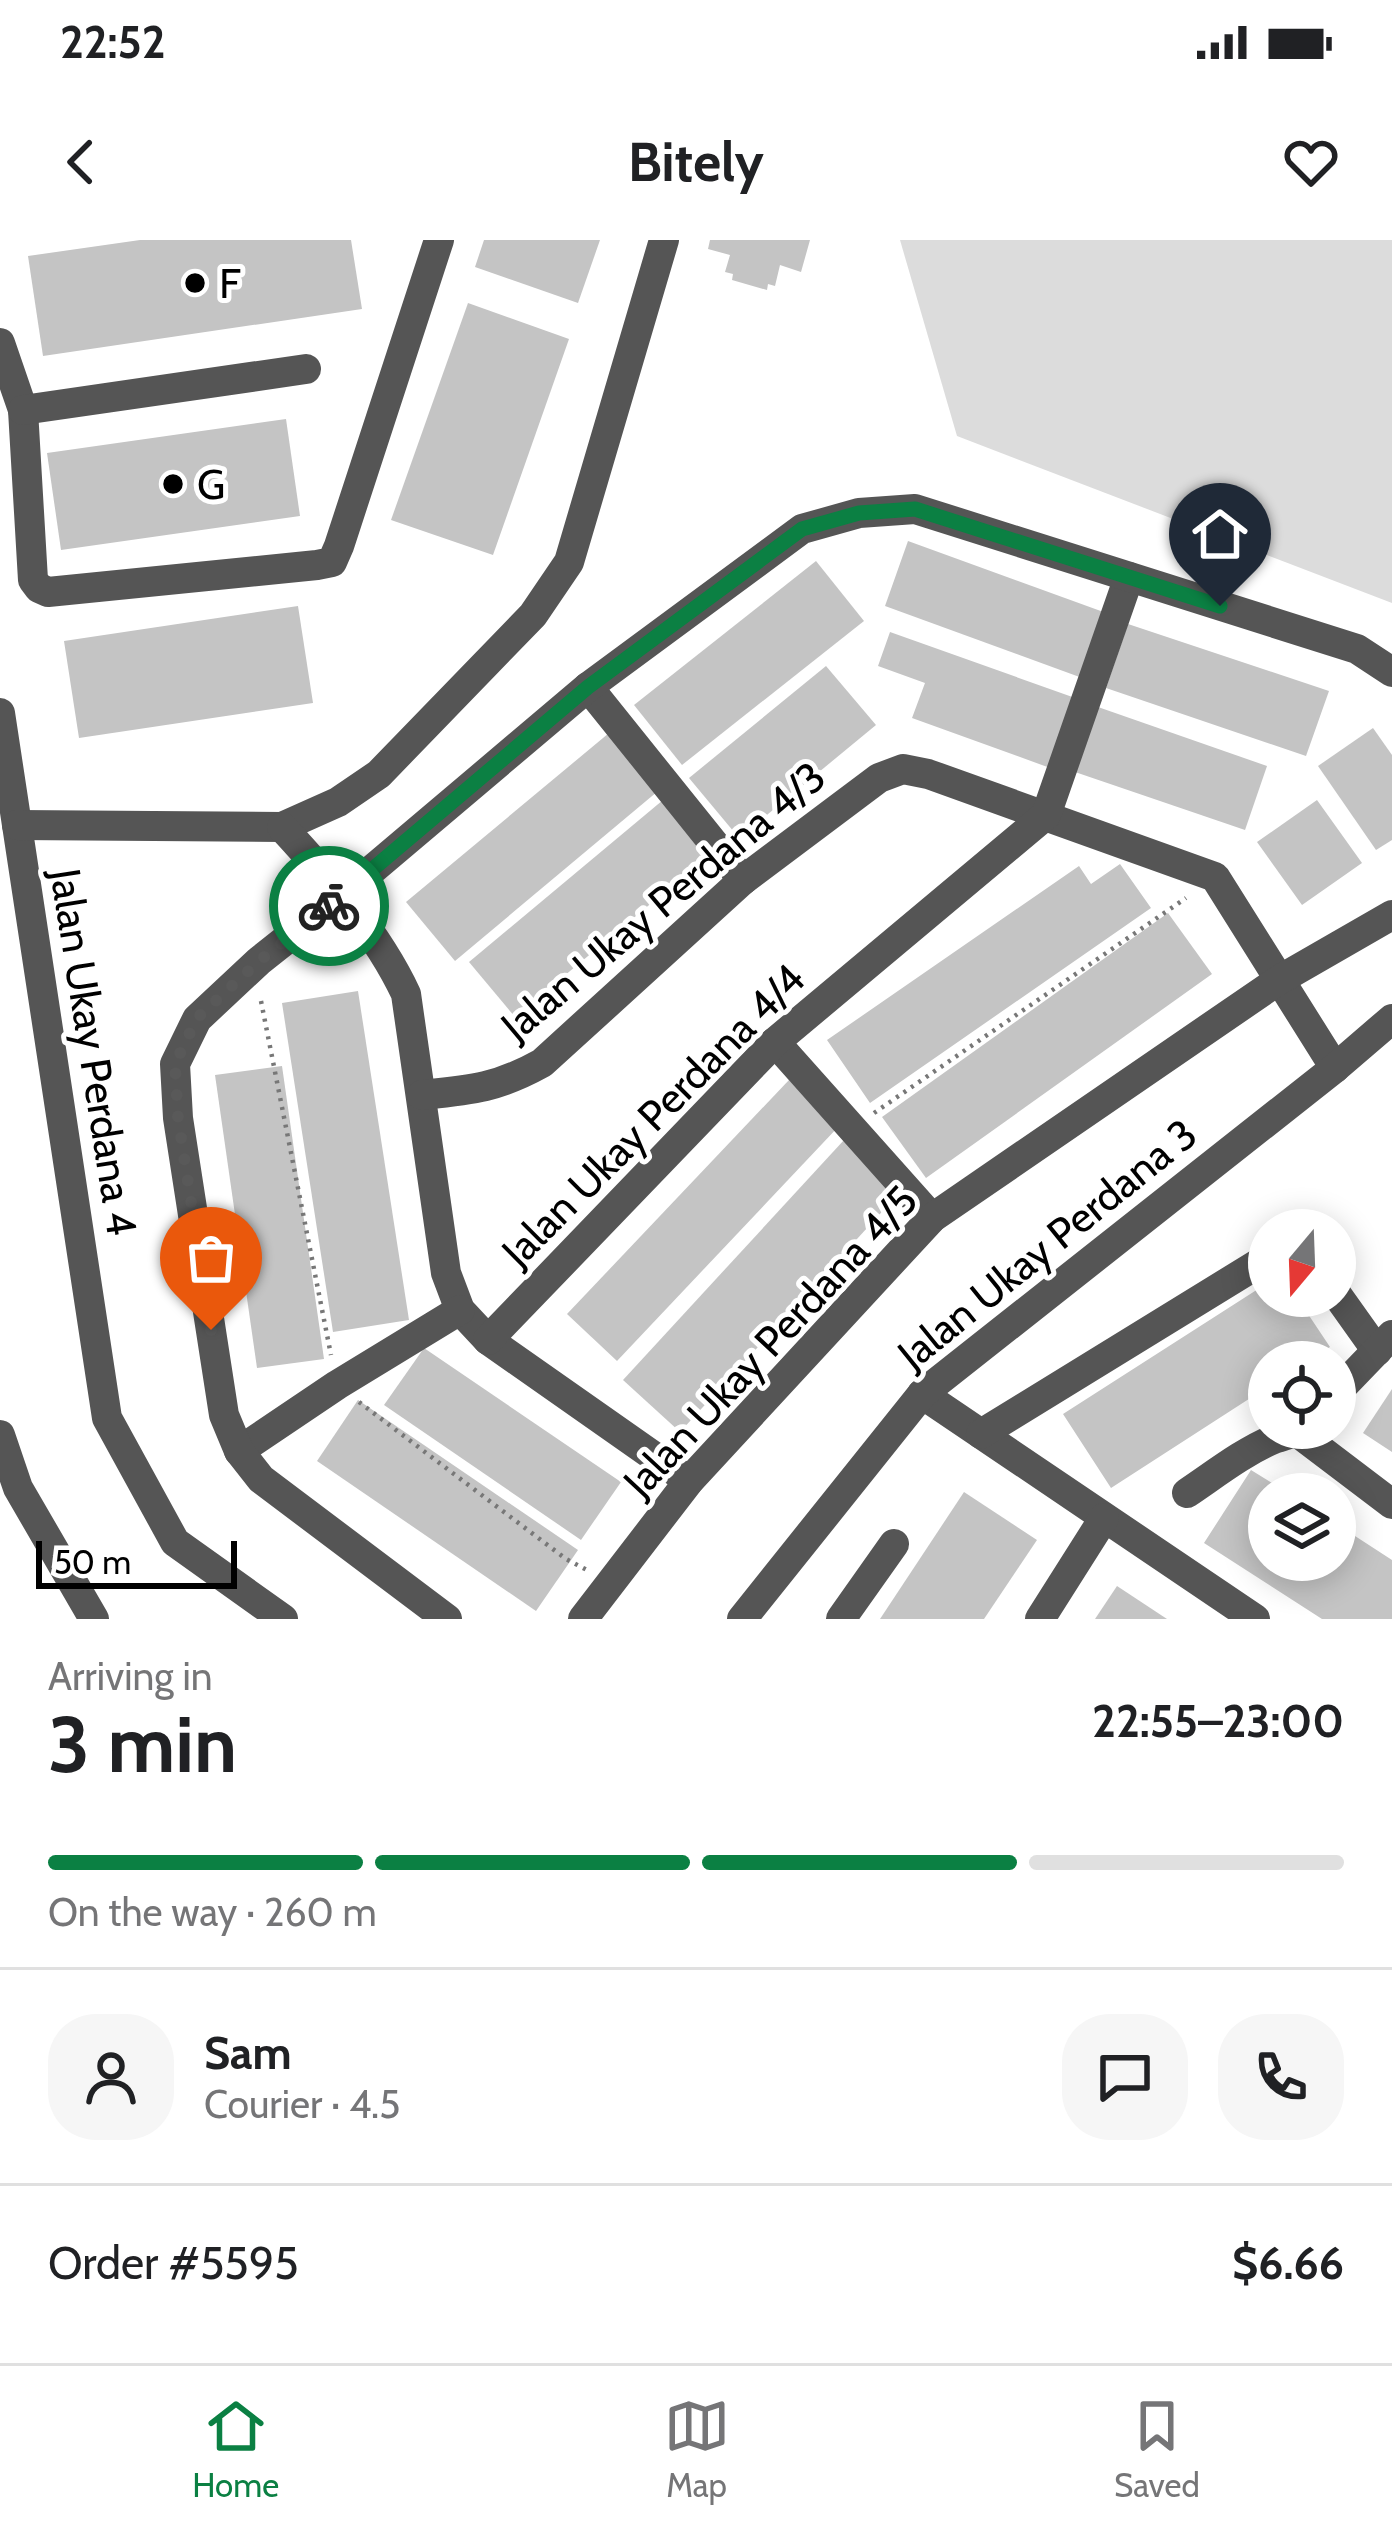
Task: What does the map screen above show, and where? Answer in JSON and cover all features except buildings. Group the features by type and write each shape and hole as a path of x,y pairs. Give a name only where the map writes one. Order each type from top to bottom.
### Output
{"street":[{"path":"0,343 23,410 34,580 39,588 48,592 332,562 439,240"},
{"path":"17,825 282,827 338,802 379,774 532,616 569,562 664,240"},
{"path":"23,410 306,369"},
{"path":"447,1619 261,1479 239,1451 224,1415 178,1118 175,1064 197,1018 588,687 802,529 859,513 915,509 1357,649 1392,672"},
{"path":"1046,815 1129,577"},
{"path":"588,687 742,880"},
{"name":"Jalan Ukay Perdana 4","path":"0,712 107,1418 175,1542 283,1619"},
{"name":"Jalan Ukay Perdana 4/3","path":"422,1095 482,1089 510,1081 542,1063 742,880 879,778 903,769 1046,815 1215,878"},
{"name":"Jalan Ukay Perdana 4/4","path":"488,1340 775,1042 1046,815"},
{"path":"282,827 392,962 406,994 446,1273 460,1310 488,1340 689,1481"},
{"path":"1215,878 1335,1068"},
{"name":"Jalan Ukay Perdana 4/5","path":"583,1619 689,1481 932,1218 1279,980 1392,916"},
{"name":"Jalan Ukay Perdana 3","path":"742,1619 922,1394 1392,1018"},
{"path":"775,1042 932,1218"},
{"path":"992,1442 1248,1271"},
{"path":"239,1451 460,1310"},
{"path":"1356,1313 1385,1343 1356,1373"},
{"path":"922,1394 1255,1619"},
{"path":"0,1435 18,1488 94,1619"},
{"path":"1186,1493 1258,1449"},
{"path":"1323,1449 1392,1504"},
{"path":"1040,1619 1104,1518"},
{"path":"841,1619 894,1544"}],"path":[{"path":"851,1129 1215,878"},
{"path":"259,961 260,996 337,1385 566,1559 613,1583"}],"shaded area":[{"path":"900,240 1392,240 1392,603 957,436"}],"way so far":[{"path":"211,1330 178,1118 175,1064 197,1018 329,906"}],"place":[{"name":"F","path":"195,283"},
{"name":"G","path":"173,484"}],"route":[{"path":"329,906 588,687 802,529 859,513 915,509 1220,606"}]}
